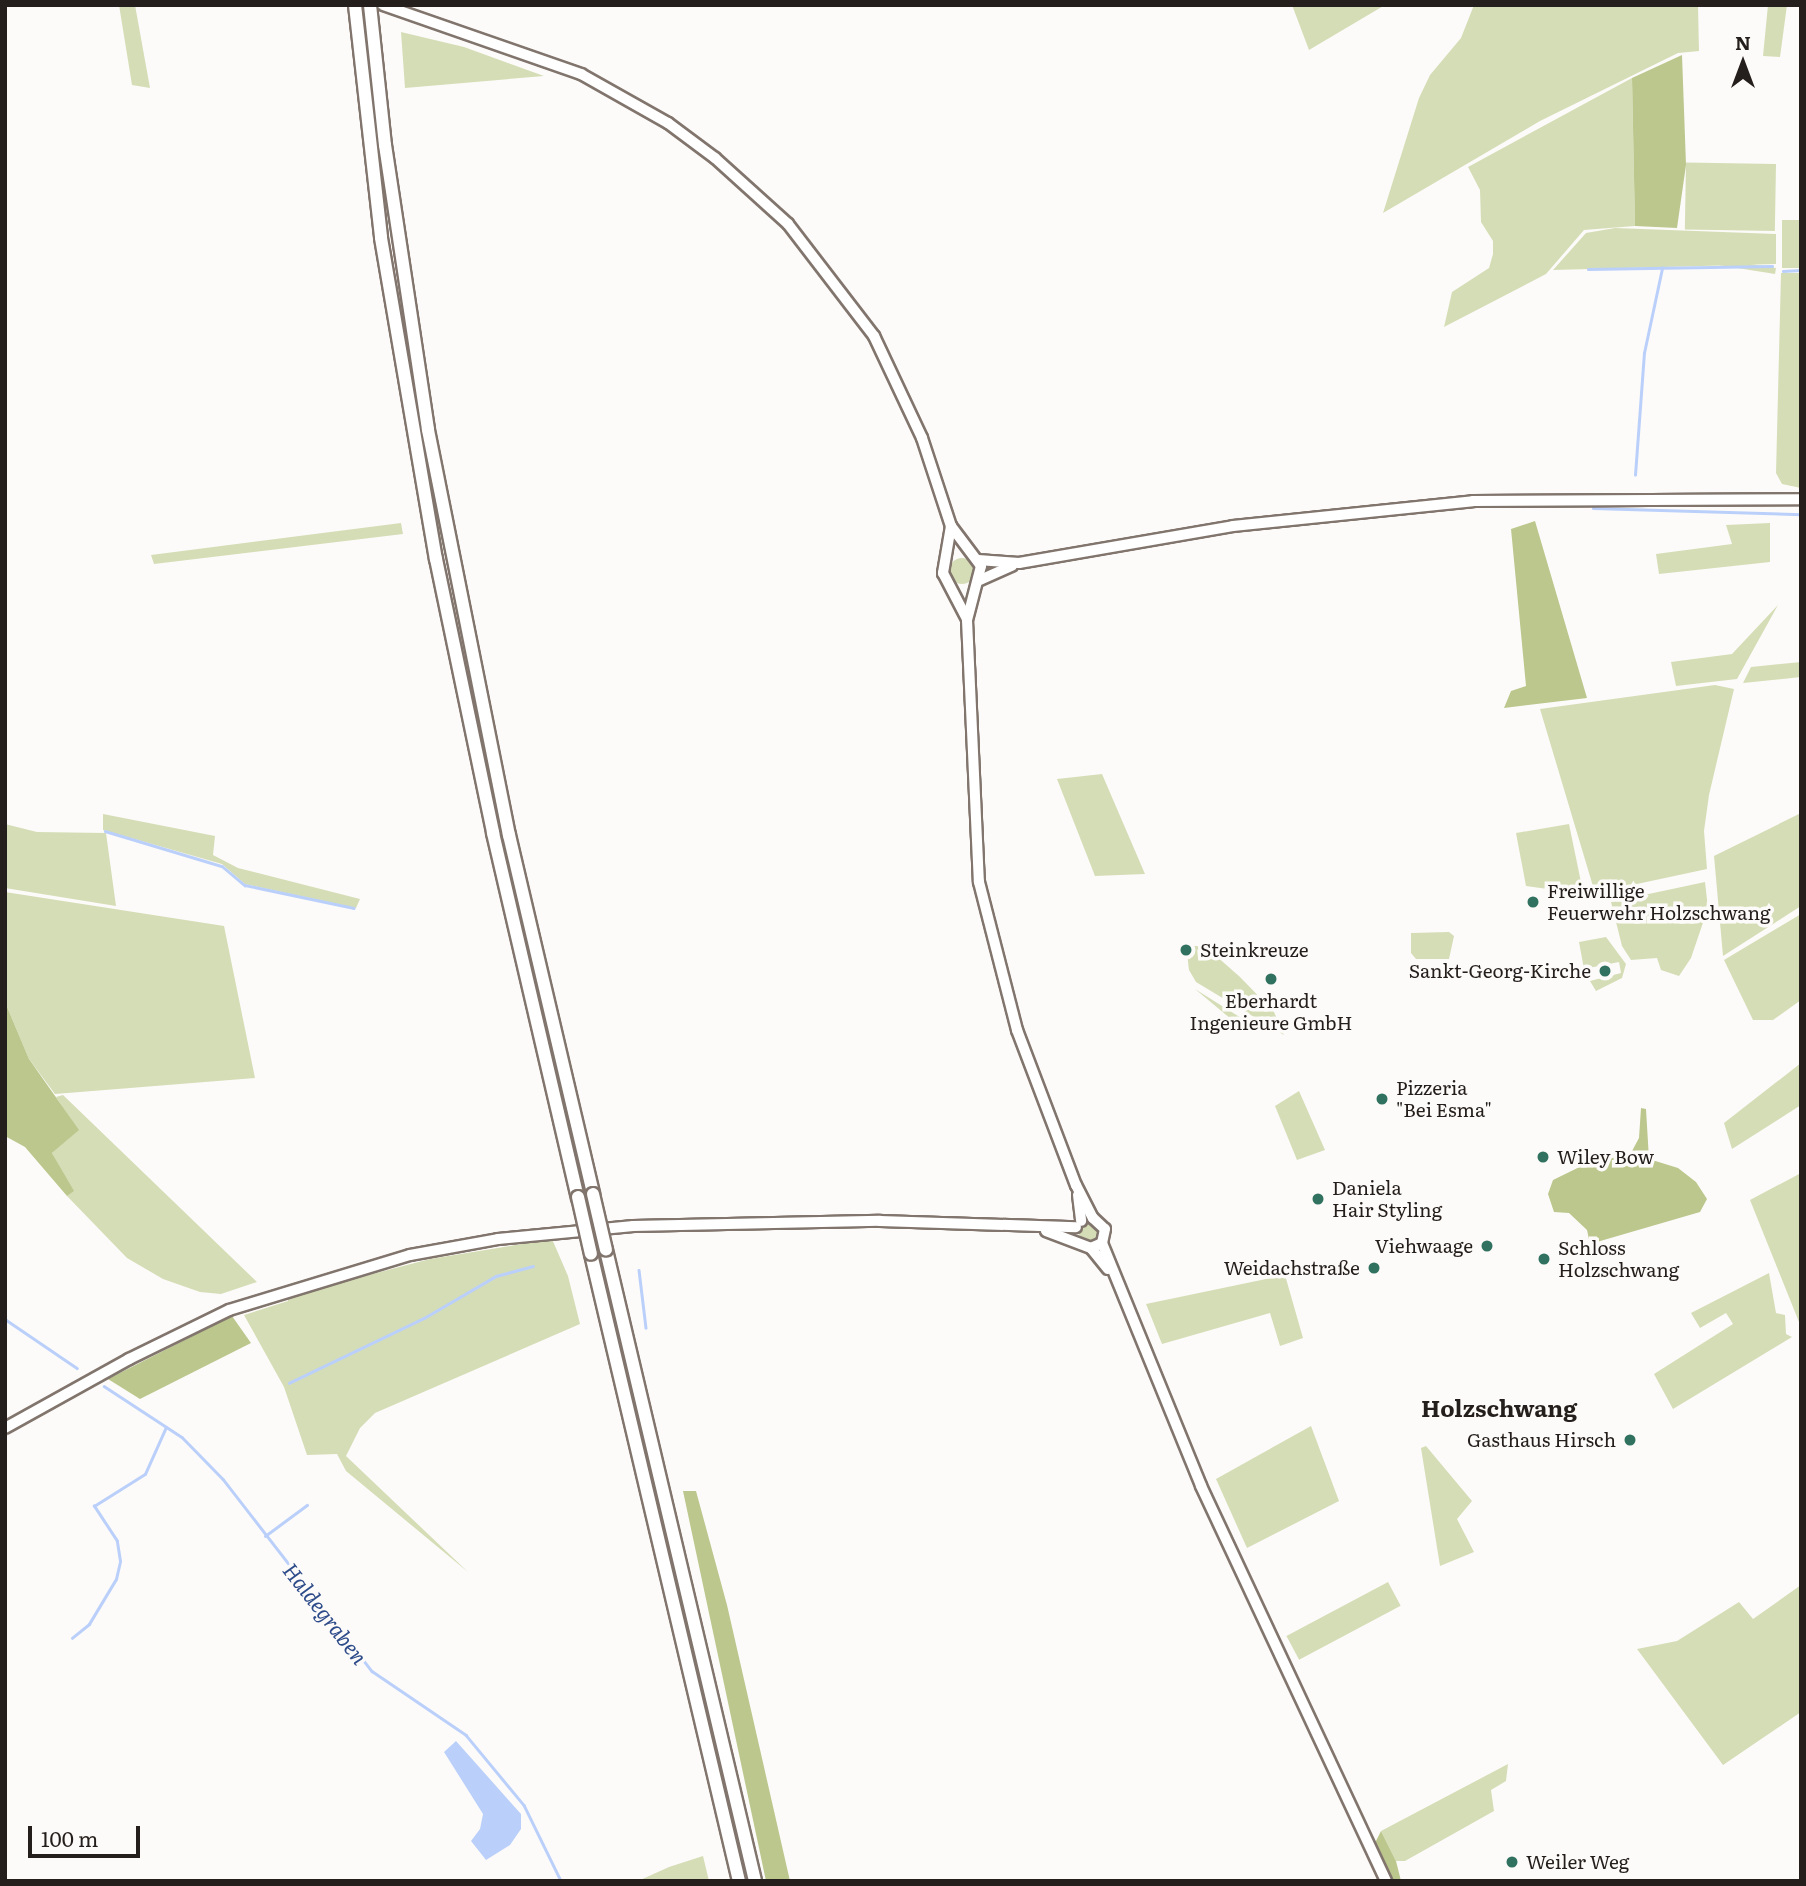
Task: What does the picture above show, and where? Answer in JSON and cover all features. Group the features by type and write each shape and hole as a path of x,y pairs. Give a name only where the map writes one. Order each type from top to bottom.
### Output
{"highway":[{"path":"370,5 397,234 449,544 509,835 755,1881"},
{"path":"356,11 382,238 434,546 493,833 739,1881"}],"main road":[{"path":"383,5 546,60 614,91 692,140 769,205 823,265 874,336 922,438 951,526 968,554 978,560 1019,563 1233,526 1427,505 1669,497 1801,499"},
{"path":"951,526 948,559 943,573 967,620"},
{"path":"948,559 968,554"},
{"path":"978,560 977,584 967,620 975,836 985,913 1017,1030 1076,1185 1093,1218 1105,1229 1102,1243 1113,1275 1201,1486 1386,1881"},
{"path":"951,587 963,591 1019,563"},
{"path":"1076,1185 1079,1224 1077,1241"},
{"path":"5,1428 129,1359 229,1310 410,1255 498,1239 633,1226 906,1221 1032,1227 1079,1224 1093,1218"},
{"path":"1032,1227 1091,1248 1113,1275"},
{"path":"1091,1248 1102,1243"}],"green space":[{"path":"119,5 135,5 150,88 132,85"},
{"path":"1292,5 1385,5 1309,50"},
{"path":"1474,5 1698,5 1699,51 1678,53 1540,121 1383,213 1419,98 1430,75 1461,38"},
{"path":"1768,5 1787,5 1780,57 1763,56"},
{"path":"401,32 464,47 544,76 405,88"},
{"path":"1682,55 1686,165 1677,228 1635,226 1632,78"},
{"path":"1632,78 1635,226 1584,230 1546,274 1444,327 1452,292 1489,268 1493,254 1493,241 1481,222 1480,190 1468,167"},
{"path":"1686,162 1776,164 1775,231 1685,229"},
{"path":"1782,220 1801,220 1801,268 1782,268"},
{"path":"1615,228 1776,234 1776,264 1553,270 1586,233"},
{"path":"1664,250 1776,268 1775,274 1663,256"},
{"path":"1781,273 1801,273 1801,488 1782,484 1776,473"},
{"path":"1535,521 1587,698 1504,708 1511,691 1526,686 1511,529"},
{"path":"401,523 403,534 154,564 151,555"},
{"path":"1770,523 1770,562 1659,574 1656,554 1732,544 1726,525"},
{"path":"962,558 971,562 975,571 971,580 962,584 953,580 949,571 953,562"},
{"path":"1778,605 1737,679 1676,686 1671,662 1732,654"},
{"path":"1801,662 1801,677 1743,683 1751,667"},
{"path":"1715,685 1734,689 1709,795 1704,831 1707,869 1595,893 1540,709"},
{"path":"1102,774 1145,874 1095,876 1057,779"},
{"path":"1801,813 1801,906 1723,956 1714,856"},
{"path":"103,814 215,836 213,855 238,868 360,899 356,908 245,884 222,864 103,830"},
{"path":"5,824 37,832 106,833 116,906 5,888"},
{"path":"1569,824 1582,887 1562,891 1526,886 1516,833"},
{"path":"1705,882 1708,908 1691,958 1679,976 1661,970 1657,958 1631,960 1622,946 1611,902"},
{"path":"5,892 224,926 255,1078 55,1094 29,1059 5,1002"},
{"path":"1801,914 1801,1000 1773,1020 1753,1020 1724,960"},
{"path":"1449,932 1454,936 1449,959 1416,959 1411,953 1411,933"},
{"path":"1606,937 1626,964 1622,978 1596,991 1590,981 1621,973 1619,962 1584,969 1579,942"},
{"path":"1186,945 1206,947 1240,977 1274,1012 1284,1035 1196,982 1189,970"},
{"path":"1195,989 1238,1016 1258,1028 1237,1024"},
{"path":"5,1002 29,1059 79,1130 52,1153 74,1191 67,1196 25,1147 5,1136"},
{"path":"1801,1063 1801,1105 1732,1149 1724,1123"},
{"path":"1299,1091 1325,1150 1297,1160 1275,1106"},
{"path":"63,1095 257,1282 221,1294 200,1292 163,1279 127,1258 67,1196 73,1191 52,1153 78,1130 56,1097"},
{"path":"1641,1108 1646,1109 1649,1159 1678,1168 1696,1182 1707,1199 1700,1212 1590,1244 1587,1230 1569,1213 1554,1212 1548,1194 1553,1180 1602,1156 1618,1154 1625,1164 1639,1138"},
{"path":"1801,1173 1801,1327 1750,1200"},
{"path":"1090,1222 1098,1225 1101,1233 1098,1241 1090,1244 1082,1241 1079,1233 1082,1225"},
{"path":"552,1239 568,1276 580,1324 375,1413 360,1428 346,1456 468,1572 346,1471 337,1454 307,1455 284,1387 244,1315 288,1301 288,1296 430,1259"},
{"path":"1769,1273 1776,1313 1785,1315 1786,1334 1792,1337 1673,1409 1654,1374 1733,1324 1726,1313 1700,1328 1691,1313"},
{"path":"1285,1275 1303,1338 1280,1346 1270,1313 1162,1344 1146,1304"},
{"path":"232,1316 251,1343 140,1399 108,1379"},
{"path":"1311,1426 1339,1501 1247,1548 1216,1479"},
{"path":"1426,1446 1472,1501 1457,1519 1474,1552 1440,1566 1421,1448"},
{"path":"683,1491 696,1491 727,1605 790,1881 766,1881"},
{"path":"1388,1582 1401,1606 1299,1660 1286,1636"},
{"path":"1801,1585 1801,1712 1723,1765 1637,1649 1677,1641 1739,1602 1753,1619"},
{"path":"1508,1764 1506,1781 1491,1790 1494,1811 1405,1861 1396,1861 1381,1831"},
{"path":"1381,1831 1396,1861 1401,1881 1393,1881 1375,1843"},
{"path":"703,1856 709,1881 638,1881 669,1867"}],"water":[{"path":"456,1741 521,1814 521,1829 510,1845 486,1860 471,1841 480,1829 483,1814 444,1752"}],"waterway":[{"path":"1588,269 1772,266"},
{"path":"1635,475 1644,353 1662,268"},
{"path":"1783,271 1801,270"},
{"path":"1593,508 1801,514"},
{"path":"105,831 222,866 245,885 354,908"},
{"path":"289,1383 424,1318 496,1276 533,1266"},
{"path":"639,1270 646,1328"},
{"name":"Haldegraben","path":"5,1319 77,1368"},
{"name":"Haldegraben","path":"104,1386 182,1437 223,1479 372,1671 466,1735 524,1805 561,1881"},
{"path":"72,1638 89,1624 116,1579 120,1561 117,1541 94,1506 145,1474 166,1427"},
{"path":"265,1536 307,1505"}],"place":[{"name":"Freiwillige Feuerwehr Holzschwang","path":"1533,902"},
{"name":"Steinkreuze","path":"1186,950"},
{"name":"Sankt-Georg-Kirche","path":"1605,971"},
{"name":"Eberhardt Ingenieure GmbH","path":"1271,979"},
{"name":"Pizzeria \"Bei Esma\"","path":"1382,1099"},
{"name":"Wiley Bow","path":"1543,1157"},
{"name":"Daniela Hair Styling","path":"1318,1199"},
{"name":"Viehwaage","path":"1487,1246"},
{"name":"Schloss Holzschwang","path":"1544,1259"},
{"name":"Weidachstraße","path":"1374,1268"},
{"name":"Gasthaus Hirsch","path":"1630,1440"},
{"name":"Weiler Weg","path":"1512,1862"}],"district":[{"name":"Holzschwang","path":"1499,1407"}]}
